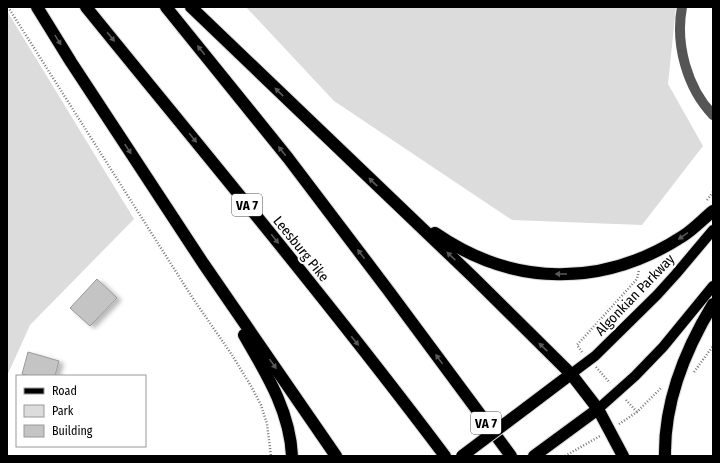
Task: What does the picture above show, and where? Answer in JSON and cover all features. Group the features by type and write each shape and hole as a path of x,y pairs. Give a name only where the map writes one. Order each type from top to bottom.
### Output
{"highway":[{"path":"37,7 110,122 203,263 336,456"},
{"name":"Leesburg Pike","path":"86,7 273,237 445,456"},
{"name":"VA 7","path":"166,7 288,158 511,456"},
{"path":"191,7 473,277 571,374 598,409 623,456"},
{"path":"401,209 444,240 489,262 511,269 555,274 580,274 608,269 637,261 662,249 685,235 710,206"},
{"path":"203,263 274,389 283,412 289,434 292,456"},
{"path":"665,456 674,388 695,334 713,304"},
{"path":"462,456 571,374"},
{"path":"534,456 598,409"}],"main road":[{"name":"Algonkian Parkway","path":"571,374 589,360 657,296 713,230"},
{"path":"598,409 635,376 663,347 713,286"}],"street":[{"path":"682,7 680,16 680,38 689,77 699,97 713,115"}],"path":[{"path":"8,7 251,386 261,405 267,424 271,456"},
{"path":"710,206 713,192"},
{"path":"637,261 639,271 637,279 577,345 637,412"},
{"path":"691,376 713,346"},
{"path":"565,456 610,430 637,412 663,386 674,388"}],"green space":[{"path":"246,7 676,7 668,84 703,146 642,225 512,220 334,101"},
{"path":"7,11 134,219 30,325 7,376"}],"building":[{"path":"97,279 117,298 90,326 70,308"},
{"path":"28,352 59,361 55,375 22,374"}]}
